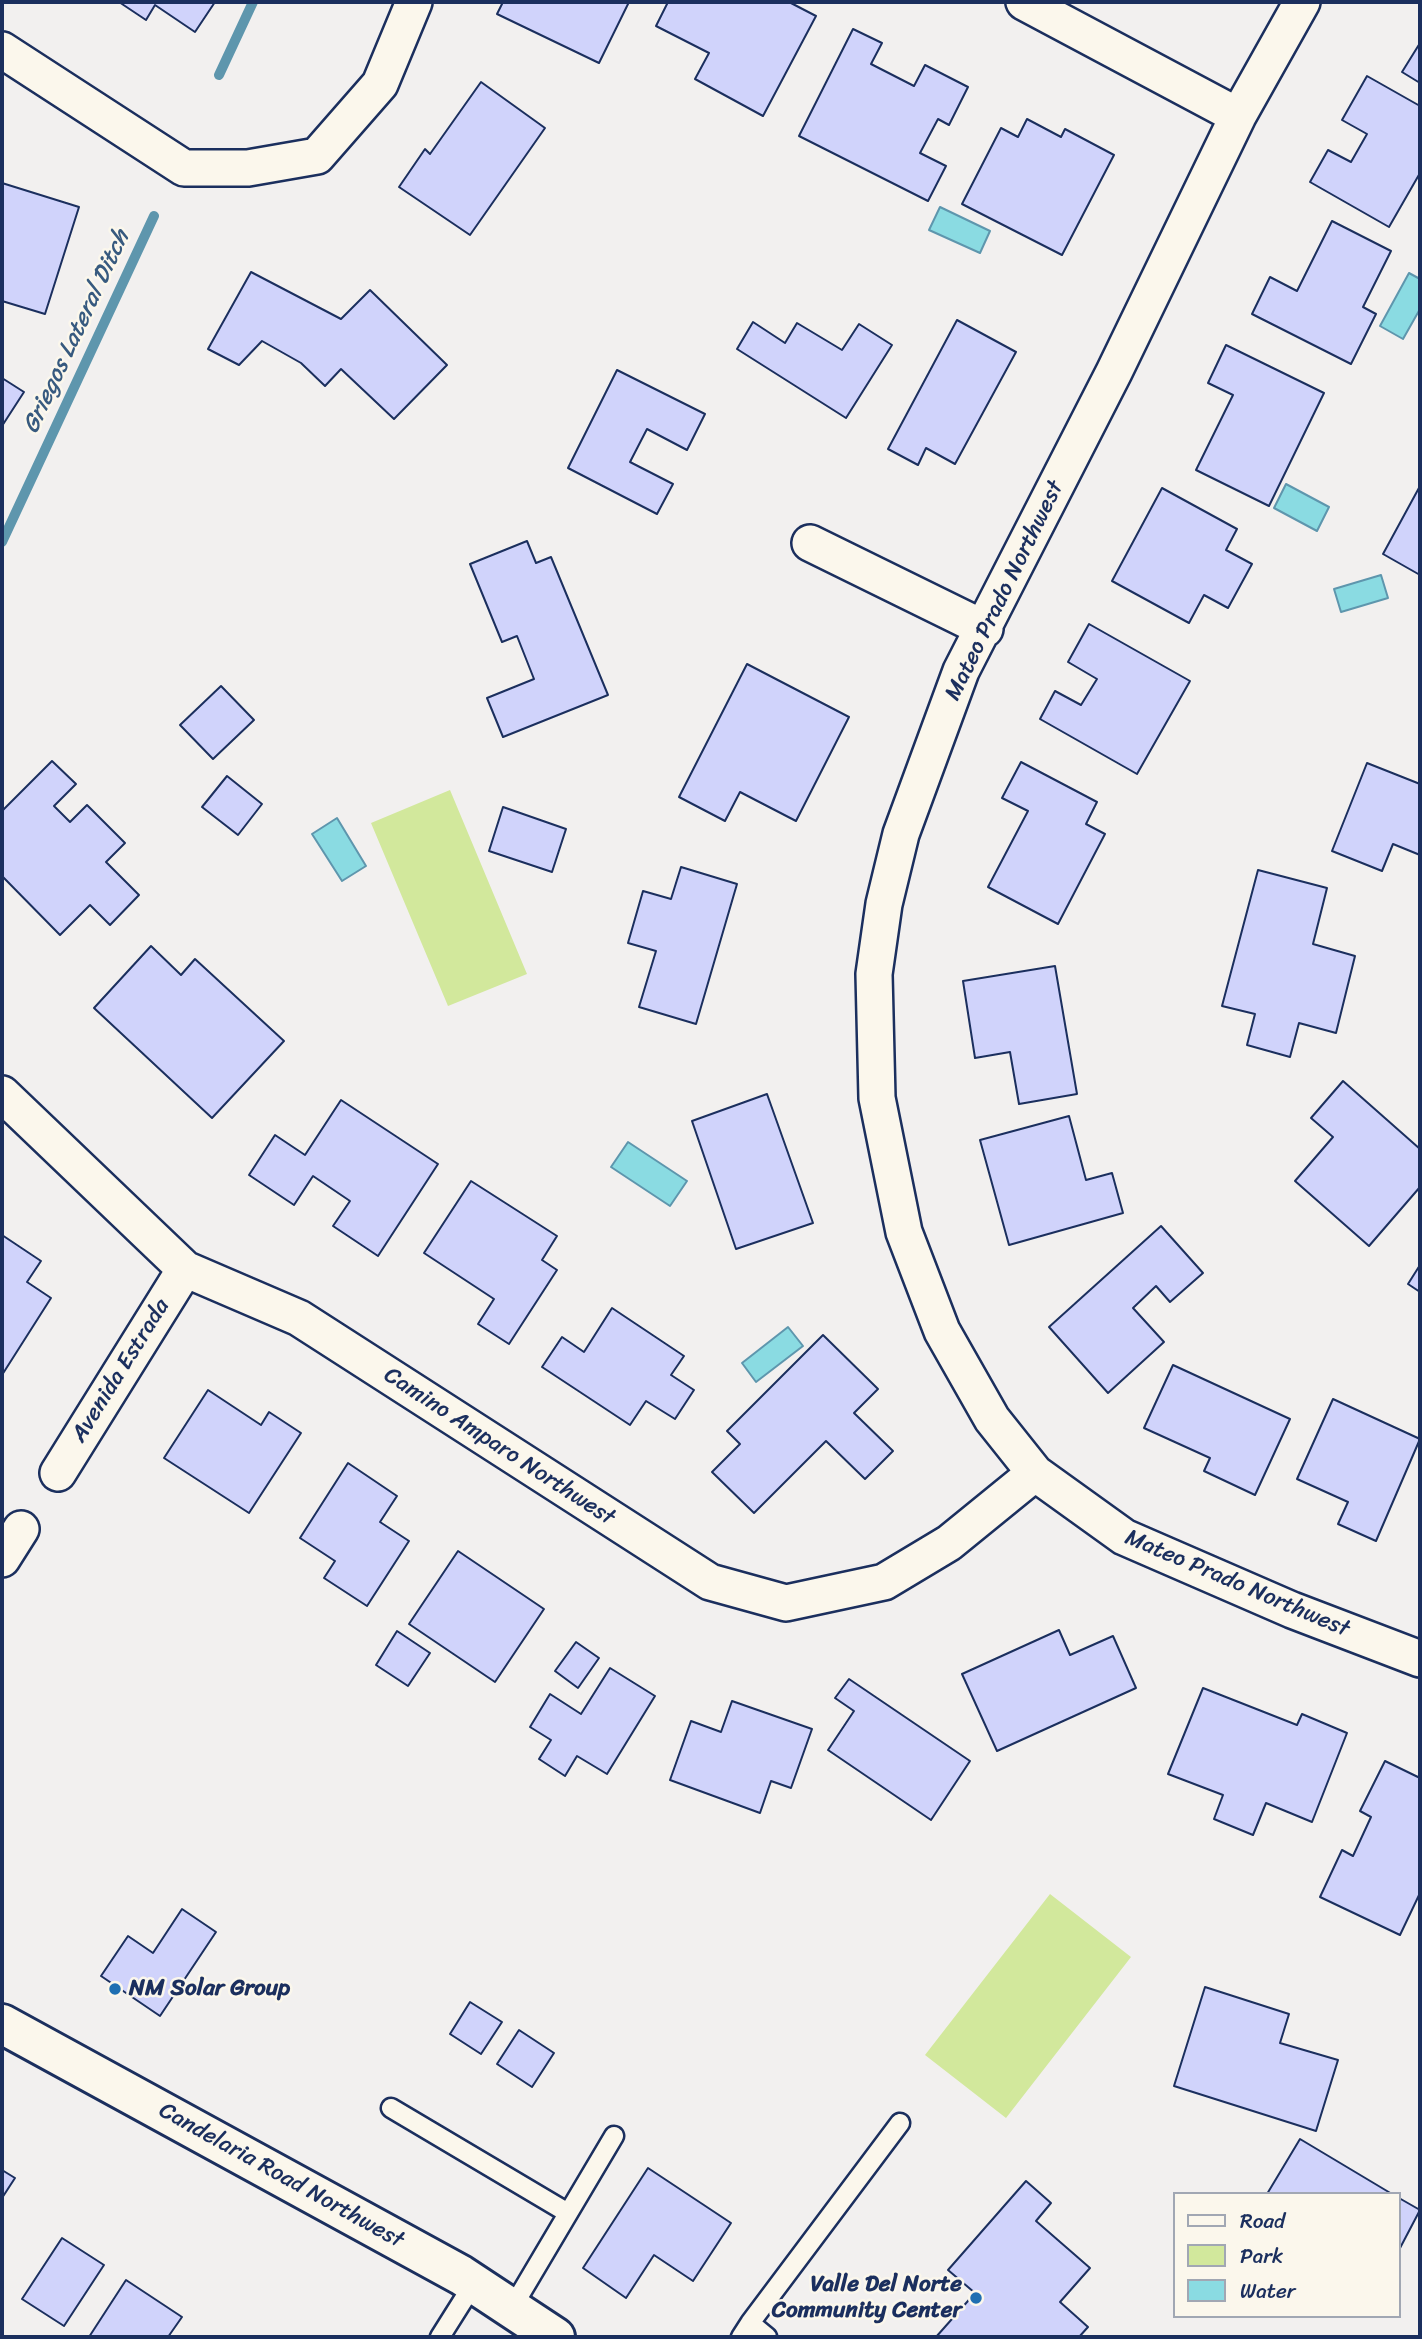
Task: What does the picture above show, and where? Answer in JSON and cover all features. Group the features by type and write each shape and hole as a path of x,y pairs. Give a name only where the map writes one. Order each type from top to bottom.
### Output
{"main road":[{"name":"Candelaria Road Northwest","path":"2,2024 474,2283 555,2337"}],"street":[{"path":"2,50 184,167 248,168 317,156 380,84 414,2"},
{"path":"1024,2 1238,116"},
{"name":"Mateo Prado Northwest","path":"1303,2 1238,116 985,629 961,671 901,834 884,904 874,974 877,1098 904,1232 942,1331 992,1419 1035,1473 1124,1538 1292,1611 1420,1659"},
{"path":"810,543 985,629"},
{"name":"Camino Amparo Northwest","path":"2,1094 185,1269 299,1318 710,1582 786,1603 884,1581 949,1543 1035,1473"},
{"name":"Avenida Estrada","path":"58,1473 185,1269"},
{"path":"2,1559 22,1529"}],"lane":[{"path":"391,2108 568,2213"},
{"path":"768,2337 746,2330 900,2123"},
{"path":"512,2308 614,2136"},
{"path":"440,2337 474,2283"}],"green space":[{"path":"450,790 527,974 448,1006 371,823"},
{"path":"1050,1894 1131,1957 1006,2118 925,2055"}],"water":[{"path":"940,207 990,231 980,253 929,230"},
{"path":"1409,273 1420,279 1420,309 1403,339 1380,326"},
{"path":"1286,484 1329,507 1317,531 1274,508"},
{"path":"1381,575 1388,598 1341,612 1334,589"},
{"path":"337,818 366,866 342,881 312,834"},
{"path":"628,1142 687,1181 670,1206 611,1167"},
{"path":"788,1327 803,1346 756,1382 742,1363"}],"building":[{"path":"119,2 215,2 195,32 155,5 146,20"},
{"path":"503,2 629,2 599,63 497,14"},
{"path":"668,2 789,2 816,16 763,116 695,79 709,53 656,26"},
{"path":"853,29 882,43 871,64 914,86 925,65 968,87 949,125 938,119 920,153 946,166 928,201 799,136"},
{"path":"1420,43 1420,83 1402,72"},
{"path":"1367,76 1420,106 1420,173 1389,227 1310,182 1328,150 1351,162 1367,134 1342,120"},
{"path":"481,82 545,128 470,235 399,187 425,149 430,154"},
{"path":"1027,119 1061,137 1065,129 1114,155 1062,255 962,204 1001,128 1018,137"},
{"path":"2,183 79,207 45,314 2,301"},
{"path":"1332,221 1391,251 1363,307 1376,314 1351,364 1252,314 1270,277 1297,291"},
{"path":"251,272 341,319 370,290 447,365 394,419 341,369 325,386 301,363 262,341 239,365 208,349"},
{"path":"957,320 1016,352 955,464 926,448 918,465 888,449"},
{"path":"753,322 785,343 797,323 842,350 859,324 892,345 846,418 737,349"},
{"path":"1226,345 1324,393 1269,506 1196,470 1233,395 1208,383"},
{"path":"617,370 705,414 687,450 647,429 630,462 673,484 657,514 568,468"},
{"path":"2,378 24,392 2,426"},
{"path":"1420,486 1420,575 1383,554"},
{"path":"1162,488 1237,529 1226,550 1252,564 1228,608 1204,595 1189,623 1112,581"},
{"path":"527,541 536,563 551,557 608,695 503,737 487,698 534,679 517,636 502,642 470,564"},
{"path":"1089,624 1190,681 1137,774 1040,719 1055,691 1081,705 1097,679 1068,662"},
{"path":"747,664 849,717 796,821 740,792 725,821 679,797"},
{"path":"221,686 254,720 213,759 180,725"},
{"path":"52,761 76,784 54,806 70,822 87,805 125,843 106,862 139,895 110,925 90,905 60,935 2,876 2,811"},
{"path":"1021,762 1097,802 1086,824 1105,834 1058,924 988,887 1028,811 1002,798"},
{"path":"1367,763 1420,784 1420,855 1393,844 1382,871 1332,851"},
{"path":"227,776 262,804 238,835 202,807"},
{"path":"503,807 566,829 552,872 489,851"},
{"path":"681,867 737,884 696,1024 639,1007 656,951 628,943 643,891 671,899"},
{"path":"1258,870 1327,888 1313,944 1355,956 1336,1033 1299,1023 1290,1057 1247,1045 1255,1014 1222,1006"},
{"path":"151,946 181,975 195,959 284,1041 212,1118 94,1008"},
{"path":"1055,966 1077,1094 1019,1104 1010,1052 975,1058 963,981"},
{"path":"1343,1081 1420,1149 1420,1187 1369,1246 1295,1181 1333,1137 1311,1118"},
{"path":"767,1094 813,1223 736,1249 692,1121"},
{"path":"341,1100 438,1164 378,1256 333,1226 350,1201 313,1176 294,1205 249,1175 275,1135 305,1155"},
{"path":"1069,1116 1086,1180 1112,1173 1123,1213 1009,1245 980,1140"},
{"path":"471,1181 557,1236 542,1260 557,1270 509,1344 478,1324 494,1299 424,1253"},
{"path":"1161,1226 1203,1273 1170,1302 1156,1286 1133,1308 1164,1342 1108,1393 1049,1327"},
{"path":"2,1235 41,1261 27,1282 51,1298 2,1375"},
{"path":"1420,1265 1420,1292 1408,1284"},
{"path":"612,1308 684,1356 671,1375 694,1390 675,1419 646,1401 630,1425 542,1367 562,1337 584,1352"},
{"path":"823,1335 878,1389 854,1413 893,1451 865,1479 826,1441 754,1513 712,1472 740,1444 727,1431"},
{"path":"1173,1365 1290,1419 1255,1495 1204,1471 1210,1458 1144,1428"},
{"path":"208,1390 261,1425 269,1412 301,1433 249,1513 164,1458"},
{"path":"1333,1399 1420,1439 1376,1541 1338,1524 1348,1502 1297,1479"},
{"path":"348,1463 397,1496 380,1522 409,1541 367,1606 324,1578 335,1561 300,1538"},
{"path":"458,1551 544,1609 495,1682 409,1624"},
{"path":"1059,1630 1070,1655 1113,1636 1136,1688 997,1751 962,1674"},
{"path":"397,1631 430,1653 408,1686 376,1665"},
{"path":"576,1642 599,1658 578,1688 555,1671"},
{"path":"610,1668 655,1696 607,1774 577,1756 565,1776 539,1759 551,1740 530,1727 550,1694 581,1714"},
{"path":"849,1679 970,1761 931,1820 828,1750 854,1711 835,1698"},
{"path":"1203,1688 1297,1725 1302,1714 1347,1733 1312,1822 1266,1803 1253,1835 1214,1819 1223,1795 1168,1774"},
{"path":"732,1701 812,1729 791,1788 771,1781 760,1813 670,1780 691,1721 721,1732"},
{"path":"1385,1761 1420,1778 1420,1893 1400,1935 1320,1897 1342,1850 1353,1856 1371,1817 1360,1811"},
{"path":"182,1909 216,1932 160,2016 101,1976 128,1936 153,1953"},
{"path":"1205,1987 1289,2014 1280,2043 1338,2060 1316,2131 1174,2086"},
{"path":"470,2002 502,2022 481,2054 450,2034"},
{"path":"519,2030 554,2053 532,2087 497,2064"},
{"path":"1300,2139 1389,2192 1268,2192"},
{"path":"648,2168 731,2223 693,2281 654,2255 626,2298 583,2268"},
{"path":"2,2170 15,2178 2,2198"},
{"path":"1026,2181 1051,2203 1036,2221 1090,2268 1060,2302 1088,2327 1079,2337 936,2337 975,2293 948,2270"},
{"path":"1401,2199 1420,2210 1401,2246"},
{"path":"62,2238 104,2265 64,2326 22,2299"},
{"path":"126,2280 182,2317 168,2337 89,2337"}],"waterway":[{"name":"Griegos Lateral Ditch","path":"219,75 253,2"},
{"name":"Griegos Lateral Ditch","path":"2,542 154,216"}],"place":[{"name":"NM Solar Group","path":"115,1989"},
{"name":"Valle Del Norte Community Center","path":"976,2298"}]}
